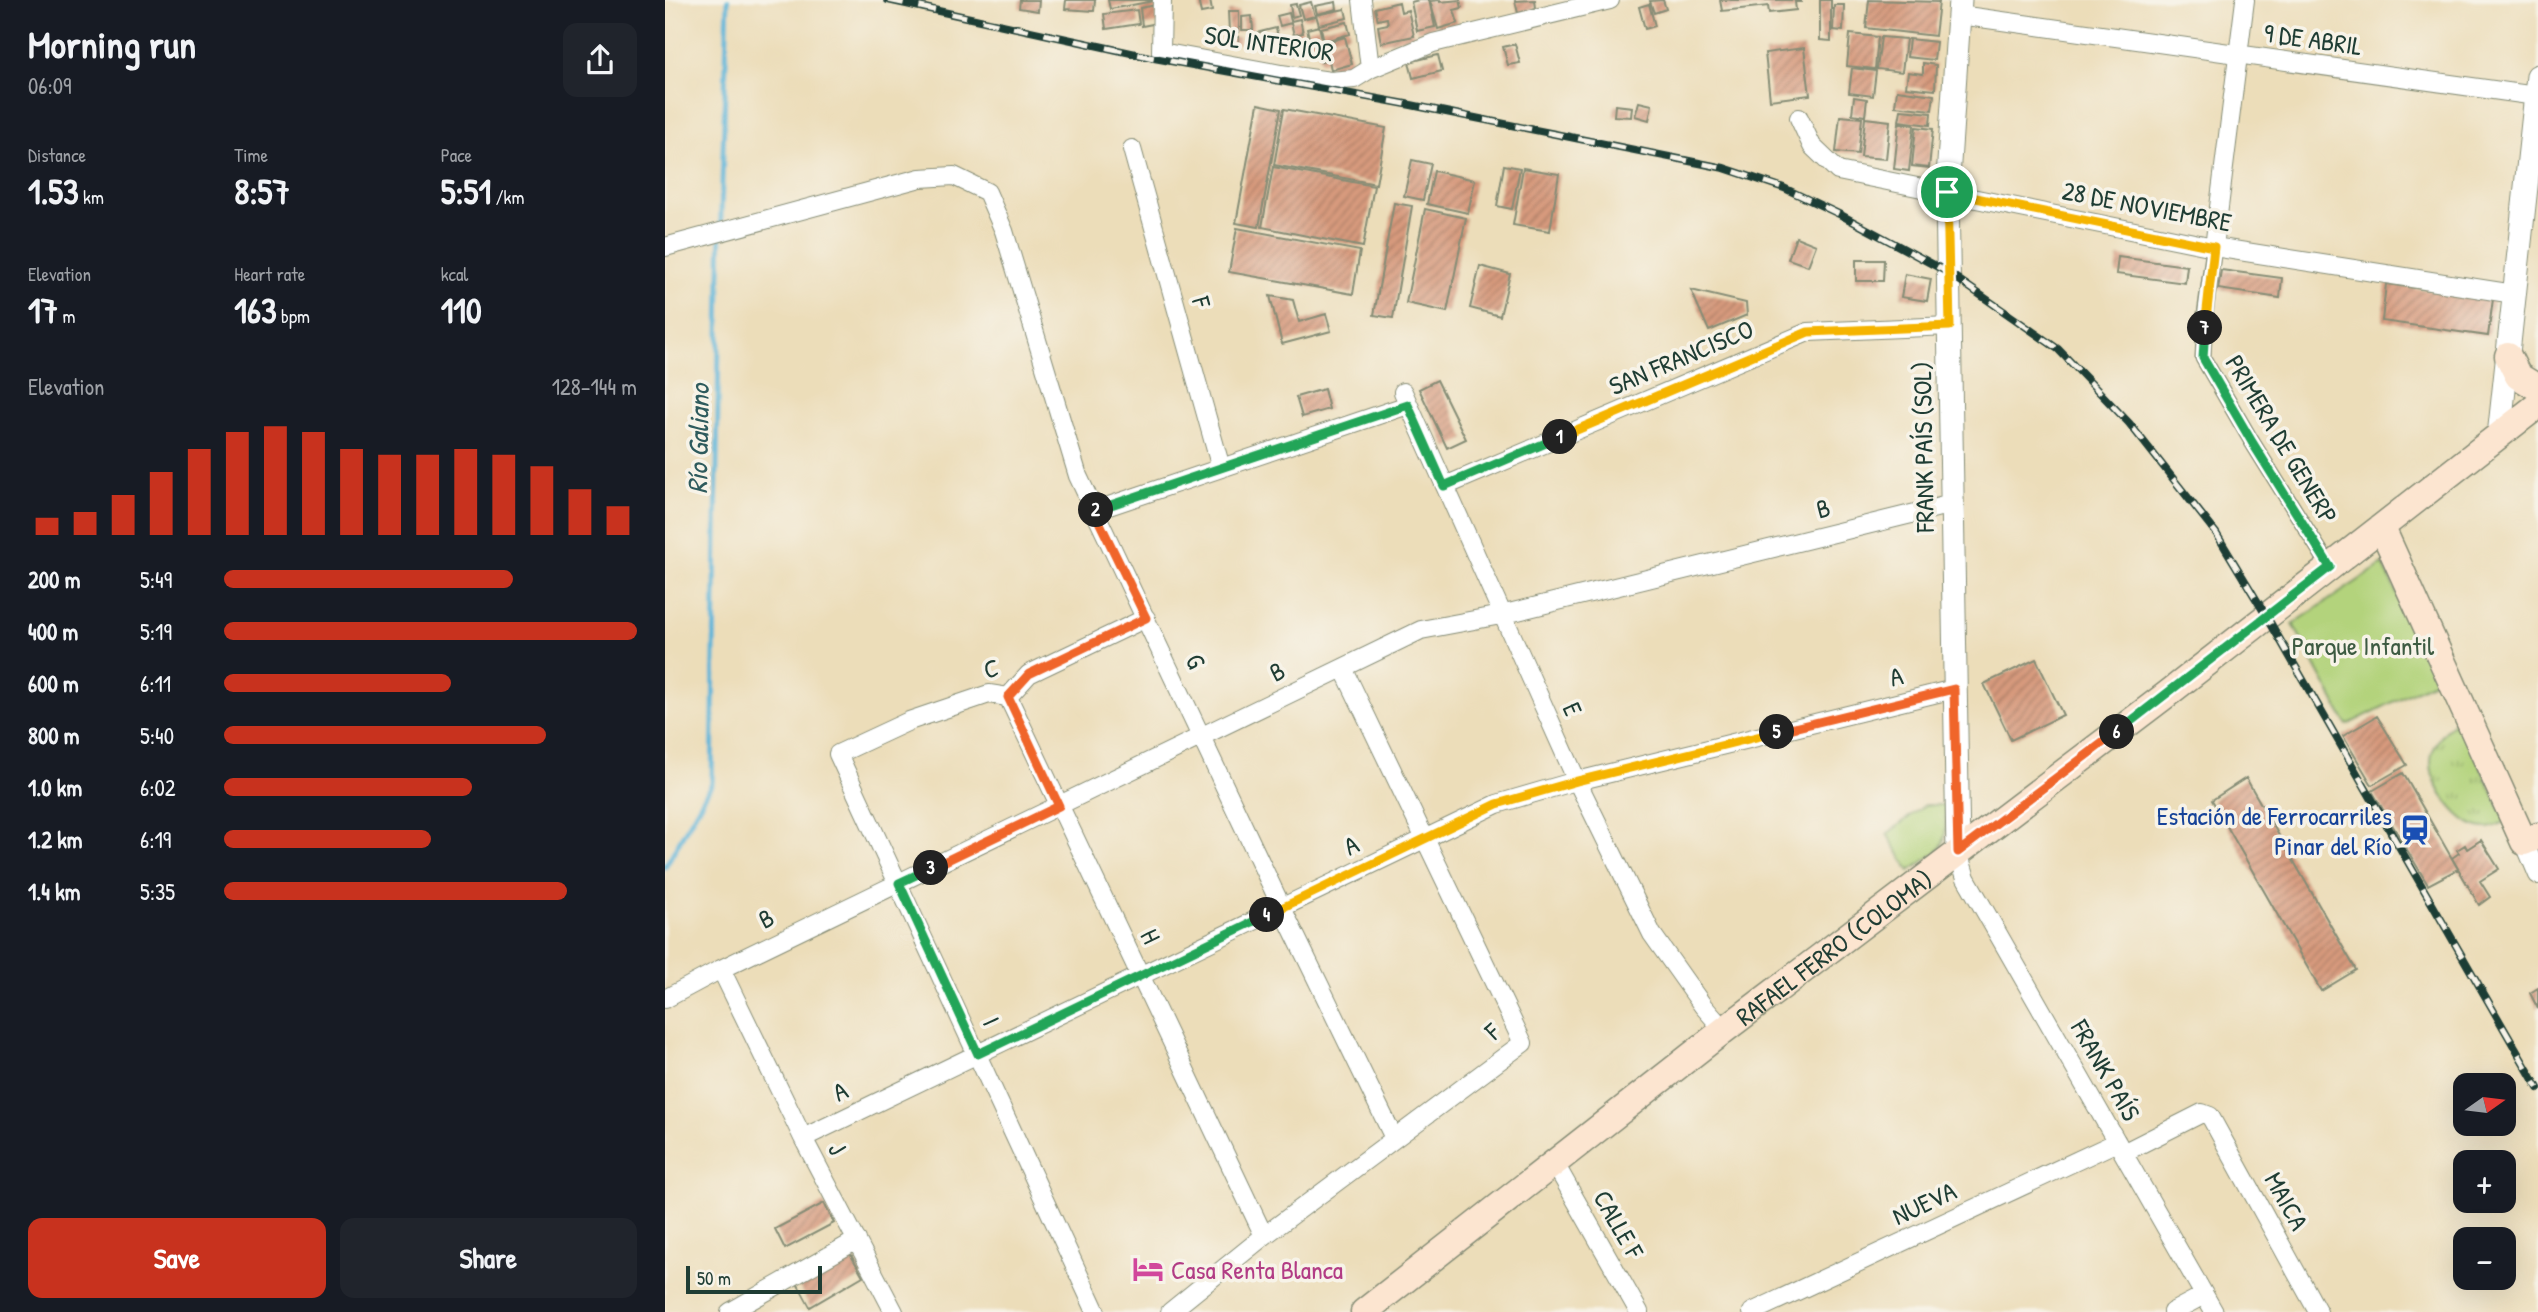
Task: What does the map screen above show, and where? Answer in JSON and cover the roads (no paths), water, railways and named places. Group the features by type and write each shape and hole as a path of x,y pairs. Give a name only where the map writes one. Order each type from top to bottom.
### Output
{"main road":[{"path":"2508,356 2518,376 2538,388"},
{"name":"RAFAEL FERRO (COLOMA)","path":"1364,1312 1724,1030 2157,702 2538,405"},
{"path":"2382,527 2531,839"}],"street":[{"name":"SOL INTERIOR","path":"1162,0 1161,52 1281,75 1329,81 1354,79 1370,69 1433,43 1610,0"},
{"path":"1362,0 1370,69"},
{"name":"PRIMERA DE GENERP","path":"2245,0 2205,314 2203,358 2330,567"},
{"name":"9 DE ABRIL","path":"1959,8 2238,55 2537,86"},
{"name":"FRANK PAÍS (SOL)","path":"1958,852 1947,192 1959,8"},
{"path":"2499,436 2537,86"},
{"name":"28 DE NOVIEMBRE","path":"1799,118 1812,146 1838,171 2214,247 2514,294"},
{"name":"F","path":"1132,149 1221,468"},
{"name":"G","path":"665,247 920,178 954,176 987,192 1004,231 1078,476 1394,1139"},
{"name":"SAN FRANCISCO","path":"1444,486 1808,332 1950,326"},
{"name":"E","path":"1221,468 1405,398 1577,781 1652,934 1703,1006 1724,1030"},
{"path":"1094,511 1221,468"},
{"name":"B","path":"665,999 721,969 1421,630 1501,615 1952,504"},
{"name":"C","path":"838,754 909,721 989,694 1008,697 1029,674 1146,618"},
{"name":"F","path":"1170,1312 1264,1236 1523,1042 1343,668"},
{"name":"A","path":"803,1138 1497,804 1577,781 1954,689"},
{"name":"H","path":"1008,697 1264,1236"},
{"name":"I","path":"838,754 1096,1312"},
{"path":"2531,839 2538,875"},
{"name":"FRANK PAÍS","path":"1958,852 1966,878 2214,1312"},
{"name":"J","path":"721,969 803,1138 894,1312"},
{"name":"NUEVA","path":"1752,1312 2120,1148 2202,1113 2210,1116"},
{"name":"MAICA","path":"2210,1116 2318,1312"},
{"name":"CALLE F","path":"1554,1162 1639,1312"},
{"path":"730,1312 857,1240"},
{"path":"2172,1312 2204,1295"}],"waterway":[{"name":"Río Galiano","path":"665,867 712,783 721,213 728,0"}],"railway":[{"path":"888,0 1154,58 1406,104 1724,168 1784,188 1841,215 1949,273 2058,349 2129,423 2216,533 2538,1088"}],"place":[{"name":"Estación de Ferrocarriles Pinar del Río","path":"2415,830"},
{"name":"Casa Renta Blanca","path":"1148,1269"}],"park label":[{"name":"Parque Infantil","path":"2363,645"}]}
